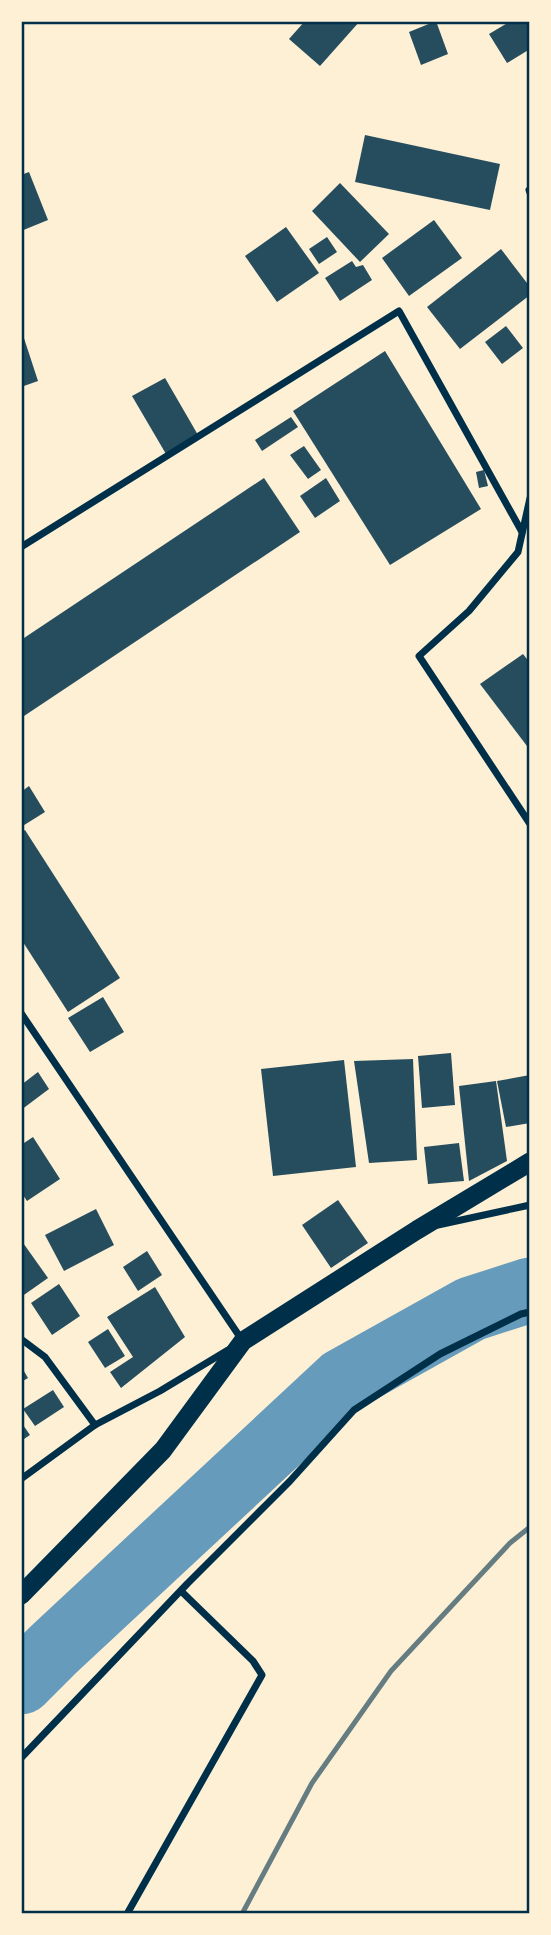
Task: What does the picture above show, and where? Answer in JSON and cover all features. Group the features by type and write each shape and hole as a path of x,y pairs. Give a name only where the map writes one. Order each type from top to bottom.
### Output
{"highway":[{"path":"21,1595 163,1450 243,1341 417,1230 530,1162"}],"street":[{"path":"21,547 399,311 522,532"},
{"path":"530,498 518,552 469,611 419,656 530,824"},
{"path":"21,1013 243,1341 95,1426 21,1479"},
{"path":"417,1230 530,1205"},
{"path":"21,1758 290,1481 354,1410 440,1354 530,1312"},
{"path":"21,1339 45,1357 95,1426"},
{"path":"127,1914 262,1675 253,1661 181,1591"}],"building":[{"path":"305,21 360,21 320,66 289,39"},
{"path":"436,21 448,54 421,65 409,32"},
{"path":"511,21 530,21 530,49 507,63 489,34"},
{"path":"365,135 500,164 490,210 355,182"},
{"path":"29,172 48,220 21,231 21,175"},
{"path":"340,183 389,234 360,262 312,211"},
{"path":"434,220 462,258 409,296 382,258"},
{"path":"286,227 319,273 277,302 245,256"},
{"path":"327,237 337,252 319,264 309,249"},
{"path":"501,249 530,287 530,295 460,349 427,307"},
{"path":"352,261 356,267 363,265 372,280 340,301 325,278"},
{"path":"506,326 523,348 502,364 485,342"},
{"path":"21,329 38,381 21,387"},
{"path":"385,351 481,509 390,565 293,411"},
{"path":"165,378 198,435 166,454 132,396"},
{"path":"291,417 298,427 262,451 255,440"},
{"path":"304,446 321,470 308,479 290,455"},
{"path":"484,470 488,486 479,488 476,472"},
{"path":"264,478 300,532 21,718 21,640"},
{"path":"326,478 340,501 315,518 300,496"},
{"path":"523,654 530,663 530,750 480,684"},
{"path":"29,786 45,812 21,827 21,792"},
{"path":"25,830 120,978 68,1012 21,939 21,833"},
{"path":"103,997 124,1032 90,1052 68,1018"},
{"path":"451,1053 455,1105 422,1108 418,1056"},
{"path":"413,1059 417,1160 369,1163 354,1061"},
{"path":"344,1060 356,1167 273,1176 261,1069"},
{"path":"38,1072 49,1089 21,1110 21,1085"},
{"path":"530,1075 530,1123 506,1127 497,1081"},
{"path":"496,1081 507,1161 469,1181 459,1086"},
{"path":"33,1137 60,1179 27,1201 21,1192 21,1145"},
{"path":"459,1143 464,1181 428,1184 424,1147"},
{"path":"338,1200 368,1243 331,1268 302,1225"},
{"path":"96,1209 114,1245 64,1271 45,1235"},
{"path":"21,1240 48,1278 21,1297"},
{"path":"147,1251 162,1275 138,1291 123,1267"},
{"path":"59,1284 80,1316 52,1335 31,1303"},
{"path":"155,1287 185,1337 121,1388 110,1372 133,1357 107,1317"},
{"path":"108,1329 125,1356 105,1368 88,1342"},
{"path":"21,1366 28,1378 21,1382"},
{"path":"53,1390 64,1407 35,1426 23,1409"},
{"path":"21,1422 30,1435 21,1441"}],"waterway":[{"path":"21,1682 342,1381 471,1309 530,1290"}],"railway":[{"path":"242,1914 312,1783 391,1671 510,1543 530,1527"}]}
